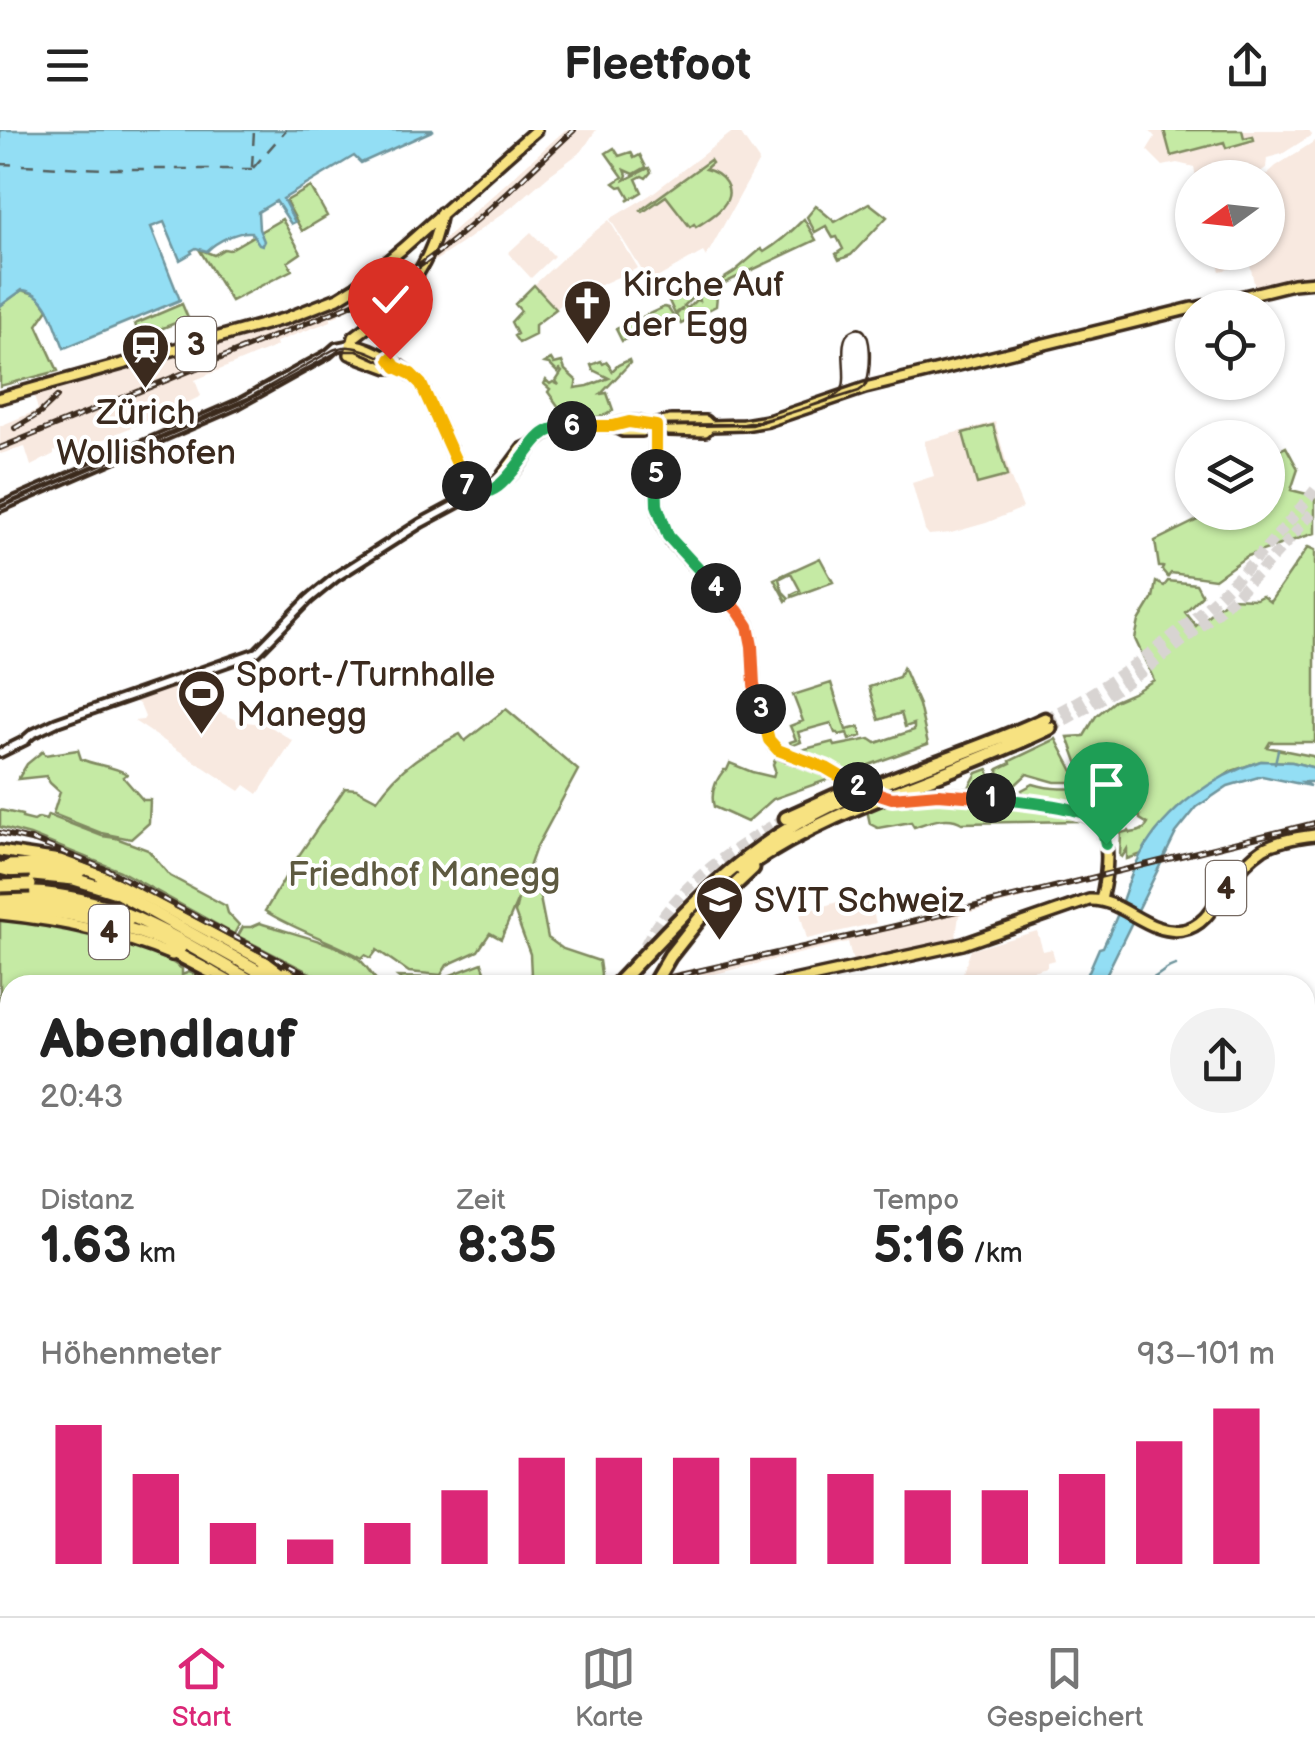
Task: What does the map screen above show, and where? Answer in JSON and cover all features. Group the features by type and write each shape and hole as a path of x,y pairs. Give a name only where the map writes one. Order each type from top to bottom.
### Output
{"highway":[{"path":"635,975 702,899 753,862 857,806 977,761 1047,723 838,795 786,818"},
{"path":"626,975 747,857 798,823 922,767"},
{"path":"659,975 684,936 720,897 797,836"},
{"path":"0,869 30,865 72,871 126,887"},
{"path":"0,869 98,885 135,901 266,975"},
{"path":"72,871 151,906 215,947"},
{"path":"30,888 113,907 240,975"},
{"path":"0,890 68,888 104,897 184,930"},
{"path":"0,900 93,910 187,944"},
{"path":"0,911 30,909 115,926 149,935 231,970"},
{"path":"115,926 212,972"},
{"path":"630,975 644,945"},
{"path":"264,962 282,975"}],"main road":[{"name":"3","path":"0,398 287,318 347,293 536,130"},
{"path":"441,212 420,270 408,290 385,314 354,337 350,349 392,360 421,384 464,482 478,493 503,483 532,444 558,427 613,426 642,431 652,426 704,431 710,426 768,421 865,388 1175,313"},
{"path":"428,224 432,229 431,243"},
{"path":"1272,290 1315,280"},
{"path":"652,426 660,516 670,540 748,626 754,685 769,740 785,754 883,796 950,794 1082,813 1097,822 1106,844 1101,900 1078,903 963,944 821,975"},
{"name":"4","path":"1101,900 1156,926 1177,931 1193,927 1208,916 1231,880 1261,851 1278,842 1315,835"},
{"name":"4","path":"0,851 68,862 100,874 289,975"},
{"path":"0,869 0,890"},
{"name":"4","path":"0,911 104,931 218,975"}],"street":[{"path":"0,507 245,401 336,347 350,349"},
{"path":"0,753 62,721 258,652 336,576 478,493"}],"shaded area":[{"path":"565,130 596,130 582,151 516,204 429,263 442,241"},
{"path":"735,130 759,161 706,257 703,252 655,279 649,277 610,219 650,195"},
{"path":"1149,130 1309,130 1312,135 1267,160 1175,160 1175,163 1163,166 1147,150 1155,137"},
{"path":"1315,141 1315,274 1255,288 1251,270 1285,270 1285,160"},
{"path":"609,220 638,268 587,291 581,285 556,309 534,285"},
{"path":"531,232 554,256 531,278 508,253"},
{"path":"415,261 418,263 411,276 338,312 331,321 195,380 201,396 187,403 67,455 54,451 31,466 25,447 0,454 0,426 38,410 34,395 329,308 371,290"},
{"path":"995,422 1023,508 986,523 929,535 912,483 934,476 924,441"},
{"path":"173,688 184,697 239,721 268,725 293,741 258,794 245,785 240,791 134,721 145,717 134,700"},
{"path":"1102,872 1102,878 959,915 956,937 949,941 853,962 848,942 711,975 663,975 734,961"},
{"path":"868,893 876,923 807,939 800,913"},
{"path":"1037,931 1043,951 1052,949 1055,960 1047,962 1047,967 1018,975 962,975 971,950"}],"green space":[{"path":"1164,130 1242,130 1244,138 1253,136 1254,140 1226,148 1224,142 1171,156"},
{"path":"614,148 619,156 631,152 634,158 640,155 646,167 634,174 625,170 625,180 649,168 651,172 646,178 636,179 642,192 627,201 630,198 623,186 614,183 623,177 606,153"},
{"path":"710,160 712,163 705,169 722,178 728,188 727,200 711,218 690,227 666,196 641,210"},
{"path":"311,187 327,216 302,231 286,201"},
{"path":"869,203 887,217 851,255 839,260 836,254 843,249 837,237 833,238 826,226 815,232 807,217 816,206 835,222"},
{"path":"282,219 301,253 288,262 292,270 231,301 199,249 214,255 229,250"},
{"path":"804,219 816,240 718,286 716,306 681,324 676,315 683,308 675,314 669,301 688,293 692,298 684,306 688,308 699,301 698,295 761,249 764,252 775,245"},
{"path":"534,285 556,309 535,325 535,335 519,343 511,322 521,311 515,304"},
{"path":"22,290 38,295 48,309 37,325 58,371 0,386 0,306"},
{"path":"182,304 188,318 140,337 135,324"},
{"path":"664,307 673,316 622,341 616,329"},
{"path":"551,359 554,364 562,362 577,381 575,388 609,378 591,365 607,362 612,371 629,360 601,394 607,393 613,410 605,415 574,417 568,409 570,404 561,410 544,384 546,380 559,385 556,381 562,372 544,363"},
{"path":"993,425 1007,476 977,484 963,433"},
{"path":"1286,447 1298,469 1291,490 1315,496 1315,533 1247,556 1215,579 1171,573 1168,577 1159,567 1155,541 1177,530 1285,530"},
{"path":"1308,547 1315,550 1315,742 1270,742 1267,747 1312,756 1315,768 1261,761 1232,771 1177,809 1142,854 1127,859 1127,849 1120,856 1121,833 1145,828 1148,824 1140,816 1104,824 1092,812 1024,800 1022,790 1033,784 1061,789 1089,787 1068,737 1084,736 1096,716 1114,701 1154,680 1135,639 1156,582 1164,586 1168,581 1196,584 1202,595 1185,612 1196,626 1228,598 1262,596 1270,602"},
{"path":"820,558 833,582 792,597 800,590 791,573 779,579 789,598 786,601 774,579"},
{"path":"903,668 919,705 928,744 773,799 747,822 714,807 714,787 730,763 773,777 777,756 833,742 835,746 870,739 876,743 914,730 914,724 905,727 901,713 879,720 869,687 899,677"},
{"path":"831,683 846,730 859,727 862,736 849,740 847,733 835,733 831,723 798,732 801,742 791,746 790,742 796,740 790,726 803,721 793,695"},
{"name":"Friedhof Manegg","path":"506,709 578,770 535,850 522,887 527,877 540,898 548,938 563,949 599,961 601,975 531,975 530,954 515,913 518,899 501,939 490,933 478,951 447,965 441,975 409,972 377,950 371,958 362,958 265,911 345,788 377,800 414,761 460,734 465,741"},
{"path":"1056,739 1075,775 1071,782 1027,774 1012,788 1000,787 998,769"},
{"path":"78,750 81,759 127,774 123,777 143,800 150,800 149,823 131,839 101,833 53,814 60,792 46,776 18,779 27,764 43,751 45,755"},
{"path":"988,769 994,789 1003,794 1003,800 1046,808 1080,821 962,823 945,819 914,827 911,822 878,828 870,824 867,810 892,800 963,798 977,773"},
{"path":"0,810 34,821 46,820 48,815 148,850 170,876 226,906 239,925 234,934 120,871 0,827"},
{"path":"0,921 74,930 123,942 165,958 182,969 182,975 0,975"},
{"path":"260,923 327,944 352,954 373,975 314,975 238,936 243,927"},
{"name":"Friedhof Manegg","path":"482,963 487,975 451,975"}],"water":[{"path":"0,130 434,130 361,163 354,156 283,199 295,222 291,224 276,201 258,212 262,245 251,232 240,233 207,251 196,248 180,260 164,222 151,227 180,300 64,348 50,312 39,297 22,290 0,306"},
{"path":"1261,761 1292,762 1315,768 1315,782 1303,782 1310,786 1262,776 1228,786 1197,807 1176,833 1106,975 1087,975 1151,838 1192,796"}],"waterway":[{"path":"1275,763 1278,750"},
{"path":"1158,975 1176,965"}],"ferry route":[{"path":"252,167 254,130"},
{"path":"253,168 286,130"},
{"path":"0,164 252,169"}],"tunnel":[{"path":"1045,719 1122,673 1192,619 1257,558 1315,490"},
{"path":"1050,728 1124,684 1193,632 1257,574 1315,509"},
{"path":"645,945 688,887 744,843 786,818"}],"tram line":[{"path":"0,506 248,398 343,347 378,356 401,368 419,381 465,481 482,491 503,479 535,441 556,426 744,424 779,416 825,401 841,391 844,342 851,331 859,328 865,332 870,349 869,371 865,386 859,391 752,425 557,428 535,444 507,480 485,495 475,495 464,487 421,387 412,376 357,351 339,351 241,404 0,508"}],"railway":[{"path":"0,448 379,291 467,229 574,130"},
{"path":"15,428 57,397"},
{"path":"680,975 1315,823"},
{"path":"0,833 35,841 108,870 307,975"}],"place":[{"name":"Kirche Auf der Egg","path":"587,346"},
{"name":"Zürich Wollishofen","path":"146,390"},
{"name":"Sport-/Turnhalle Manegg","path":"201,736"},
{"name":"SVIT Schweiz","path":"719,942"}],"route":[{"path":"390,359 421,384 464,482 474,492 502,484 532,444 552,429 623,422 656,426 657,505 664,530 747,622 754,685 768,737 778,750 883,796 950,794 1082,813 1095,820 1104,832 1106,844"}]}
